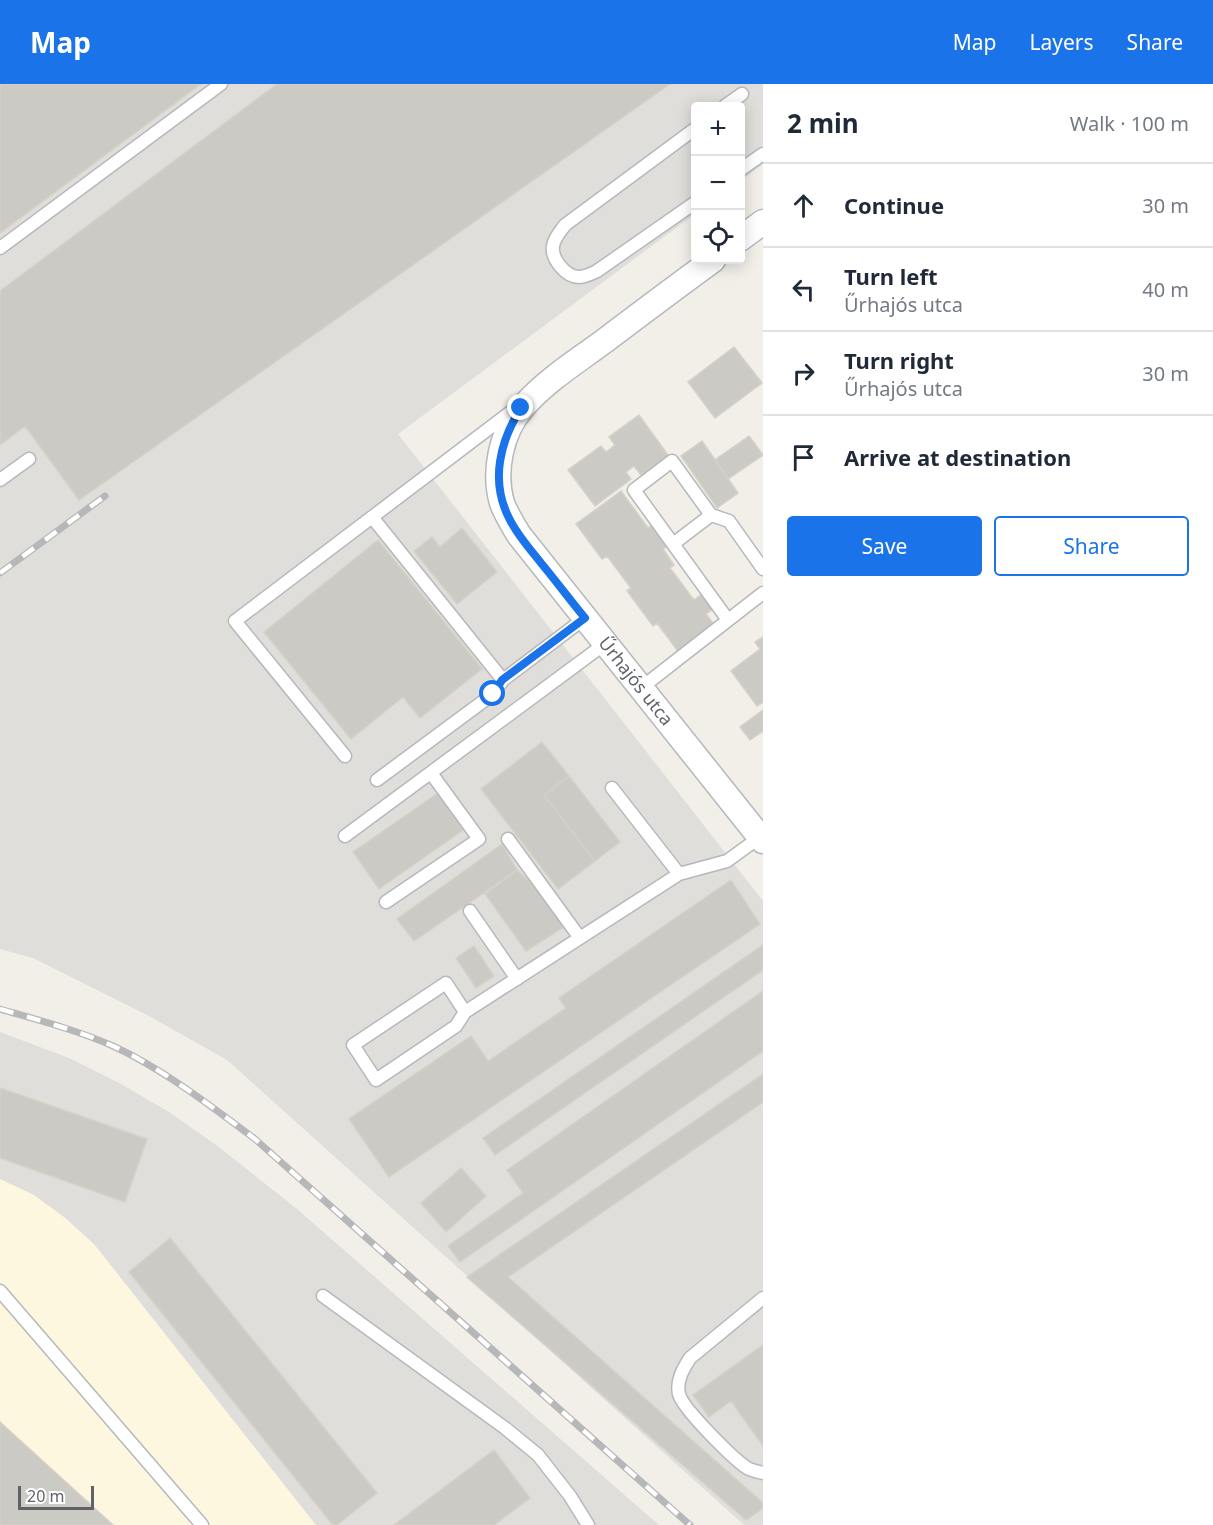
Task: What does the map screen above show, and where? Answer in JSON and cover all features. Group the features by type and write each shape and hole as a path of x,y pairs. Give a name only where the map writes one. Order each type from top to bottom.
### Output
{"street":[{"path":"745,236 763,222"},
{"name":"Űrhajós utca","path":"708,264 554,379 521,408 504,441 500,459 502,500 519,535 585,618 594,657 641,688 761,839"}],"lane":[{"path":"0,248 221,84"},
{"path":"731,102 742,94"},
{"path":"691,132 565,225 556,237 552,249 556,260 565,272 576,278 586,276 597,271 691,205"},
{"path":"745,167 763,154"},
{"path":"345,756 235,621 554,379"},
{"path":"0,480 29,459"},
{"path":"728,620 634,490 672,461 711,514 729,521 763,569"},
{"path":"673,544 711,514"},
{"path":"372,517 502,680"},
{"path":"641,688 763,593"},
{"path":"377,780 493,694 502,680 585,618"},
{"path":"345,836 594,657"},
{"path":"386,902 479,839 431,772"},
{"path":"612,788 679,874"},
{"path":"465,1012 446,983 353,1045 376,1080 456,1026 465,1012 679,874 727,861 761,839"},
{"path":"508,840 580,938"},
{"path":"470,911 517,978"},
{"path":"0,1291 202,1525"},
{"path":"323,1296 505,1428 538,1455 570,1496 588,1525"},
{"path":"763,1298 690,1358 682,1371 679,1394 688,1410 738,1460 749,1469 763,1473"}],"shaded area":[{"path":"0,84 763,84 763,164 745,178 745,102 691,102 691,217 398,434 763,901 763,1525 744,1525 227,1060 151,1017 33,958 0,949"},
{"path":"0,1032 69,1058 121,1084 169,1112 216,1145 297,1209 659,1525 316,1525 94,1244 64,1217 34,1195 0,1179"},
{"path":"0,1179 34,1195 64,1217 94,1244 316,1525 0,1525"}],"building":[{"path":"0,84 201,84 0,233"},
{"path":"277,84 670,84 79,500 25,426 0,445 0,291"},
{"path":"734,347 762,383 715,418 688,382"},
{"path":"639,415 668,455 641,475 634,466 626,472 631,479 595,506 568,470 601,446 606,452 615,445 609,437"},
{"path":"749,436 763,455 728,479 715,460"},
{"path":"702,441 738,493 717,508 681,456"},
{"path":"621,491 648,528 653,524 669,545 663,549 674,565 670,568 694,600 702,594 713,609 706,614 716,627 680,654 657,623 653,626 627,591 631,588 607,556 602,559 576,524"},
{"path":"462,528 497,572 457,604 414,551 432,537 440,547"},
{"path":"378,540 482,669 420,718 403,697 351,739 264,632"},
{"path":"763,637 763,702 757,706 731,671 760,649 755,642"},
{"path":"763,710 763,731 750,740 740,727"},
{"path":"542,742 569,776 544,795 595,861 558,889 481,789"},
{"path":"569,776 620,842 595,861 544,795"},
{"path":"438,793 463,830 379,889 353,852"},
{"path":"502,844 517,870 414,941 397,919"},
{"path":"517,870 541,892 564,927 526,951 485,894"},
{"path":"731,880 760,924 389,1177 349,1119 471,1036 488,1061 566,1008 559,998"},
{"path":"763,945 763,970 495,1155 483,1138"},
{"path":"474,946 494,976 476,988 456,958"},
{"path":"763,991 763,1051 460,1262 448,1246 523,1193 507,1170"},
{"path":"763,1074 763,1102 508,1277 763,1503 763,1508 746,1520 467,1277"},
{"path":"0,1088 147,1139 125,1202 0,1158"},
{"path":"461,1168 486,1196 446,1232 421,1203"},
{"path":"170,1238 377,1493 337,1525 333,1525 129,1272"},
{"path":"763,1345 763,1446 731,1401 709,1417 693,1395"},
{"path":"0,1422 113,1525 0,1525"},
{"path":"494,1450 530,1498 494,1525 394,1525"}],"railway":[{"path":"0,573 105,496"},
{"path":"0,1009 71,1030 132,1055 204,1101 238,1126 690,1525"}],"route":[{"path":"493,694 502,680 585,618 519,535 502,500 500,459 504,441 521,408"}]}
